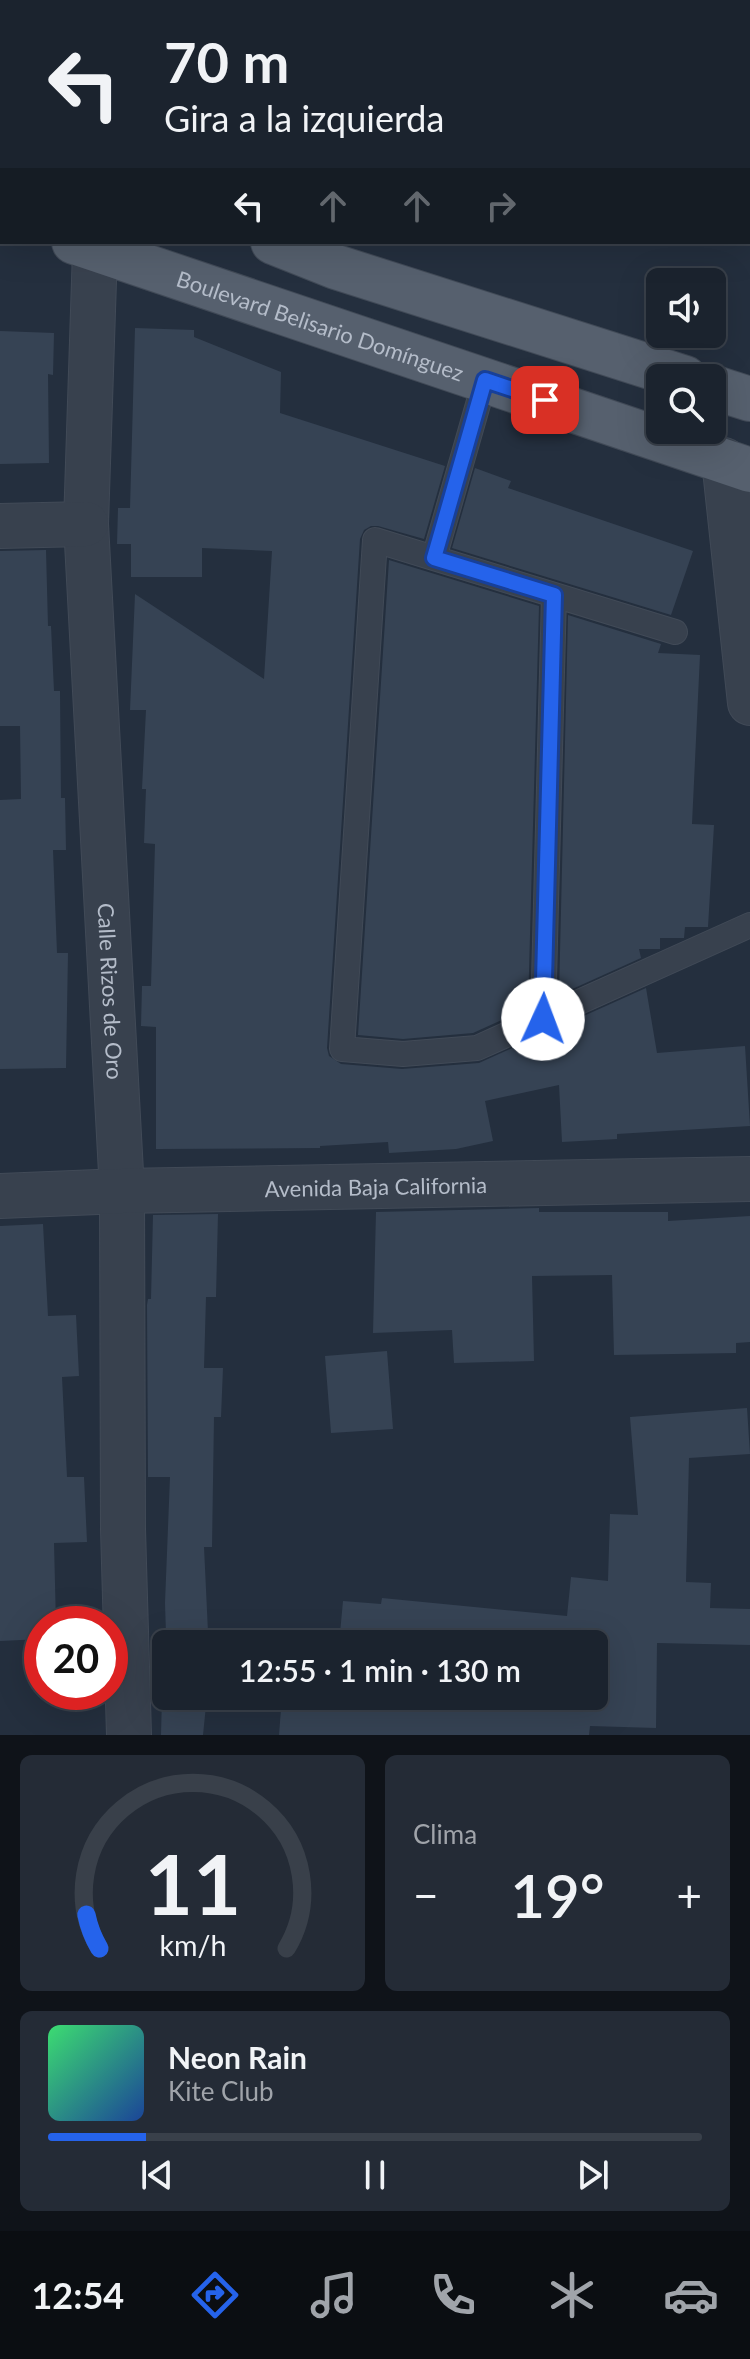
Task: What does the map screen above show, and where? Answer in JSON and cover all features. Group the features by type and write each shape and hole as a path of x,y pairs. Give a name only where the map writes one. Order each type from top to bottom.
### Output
{"main road":[{"path":"284,244 338,254 646,364"},
{"name":"Boulevard Belisario Domínguez","path":"84,246 737,465"},
{"path":"726,391 750,399"}],"street":[{"name":"Calle Rizos de Oro","path":"84,246 86,524 122,1191 123,1529 129,1735"},
{"path":"737,465 750,703"},
{"path":"0,526 86,524"},
{"name":"Avenida Baja California","path":"0,1196 750,1179"}],"lane":[{"path":"434,558 485,380"},
{"path":"675,632 375,540 342,1049 403,1054 477,1048 750,925"},
{"path":"543,1019 554,595"}],"building":[{"path":"135,328 194,330 194,337 281,372 280,413 445,466 424,539 371,526 364,530 360,539 327,1048 329,1056 341,1064 402,1069 479,1063 646,988 657,1053 745,1046 750,1126 617,1134 617,1139 562,1142 559,1085 485,1101 493,1141 456,1149 389,1153 388,1142 320,1148 156,1149 156,1027 141,1026 142,986 151,986 155,844 144,843 146,789 142,789 146,710 130,710 135,594 264,679 272,551 202,548 202,577 131,577 131,544 117,544 118,508 130,508"},
{"path":"0,331 54,333 53,375 48,374 49,463 0,464"},
{"path":"475,468 511,481 508,488 693,551 671,615 452,548"},
{"path":"46,550 54,691 60,691 61,798 65,798 66,850 53,850 57,953 68,953 66,1068 0,1069 0,800 21,799 20,726 0,726 0,551"},
{"path":"389,560 539,606 528,1008 473,1033 403,1039 358,1035"},
{"path":"568,615 661,644 658,653 700,655 692,824 714,825 708,927 685,927 684,938 660,938 660,949 639,949 641,958 559,995"},
{"path":"539,1208 539,1212 668,1212 668,1221 750,1216 750,1342 736,1343 736,1353 614,1355 612,1275 532,1276 534,1361 454,1363 452,1330 373,1333 376,1212"},
{"path":"218,1214 216,1297 206,1297 204,1368 223,1368 221,1417 214,1417 212,1547 204,1547 208,1630 166,1630 170,1477 148,1477 147,1305 148,1299 151,1299 153,1215"},
{"path":"43,1224 48,1316 76,1315 79,1376 62,1377 67,1477 84,1477 87,1542 54,1543 56,1606 24,1606 24,1640 0,1641 0,1226"},
{"path":"387,1351 393,1429 331,1433 325,1356"},
{"path":"747,1408 750,1454 689,1458 686,1582 711,1583 710,1608 750,1609 750,1645 657,1643 656,1728 590,1726 589,1735 279,1735 281,1710 608,1710 608,1630 340,1630 343,1601 381,1604 382,1598 567,1616 571,1577 608,1581 610,1514 638,1515 630,1417"},
{"path":"162,1710 206,1710 203,1735 161,1735"}],"route":[{"path":"543,1019 554,595 434,558 485,380 545,400"}]}
